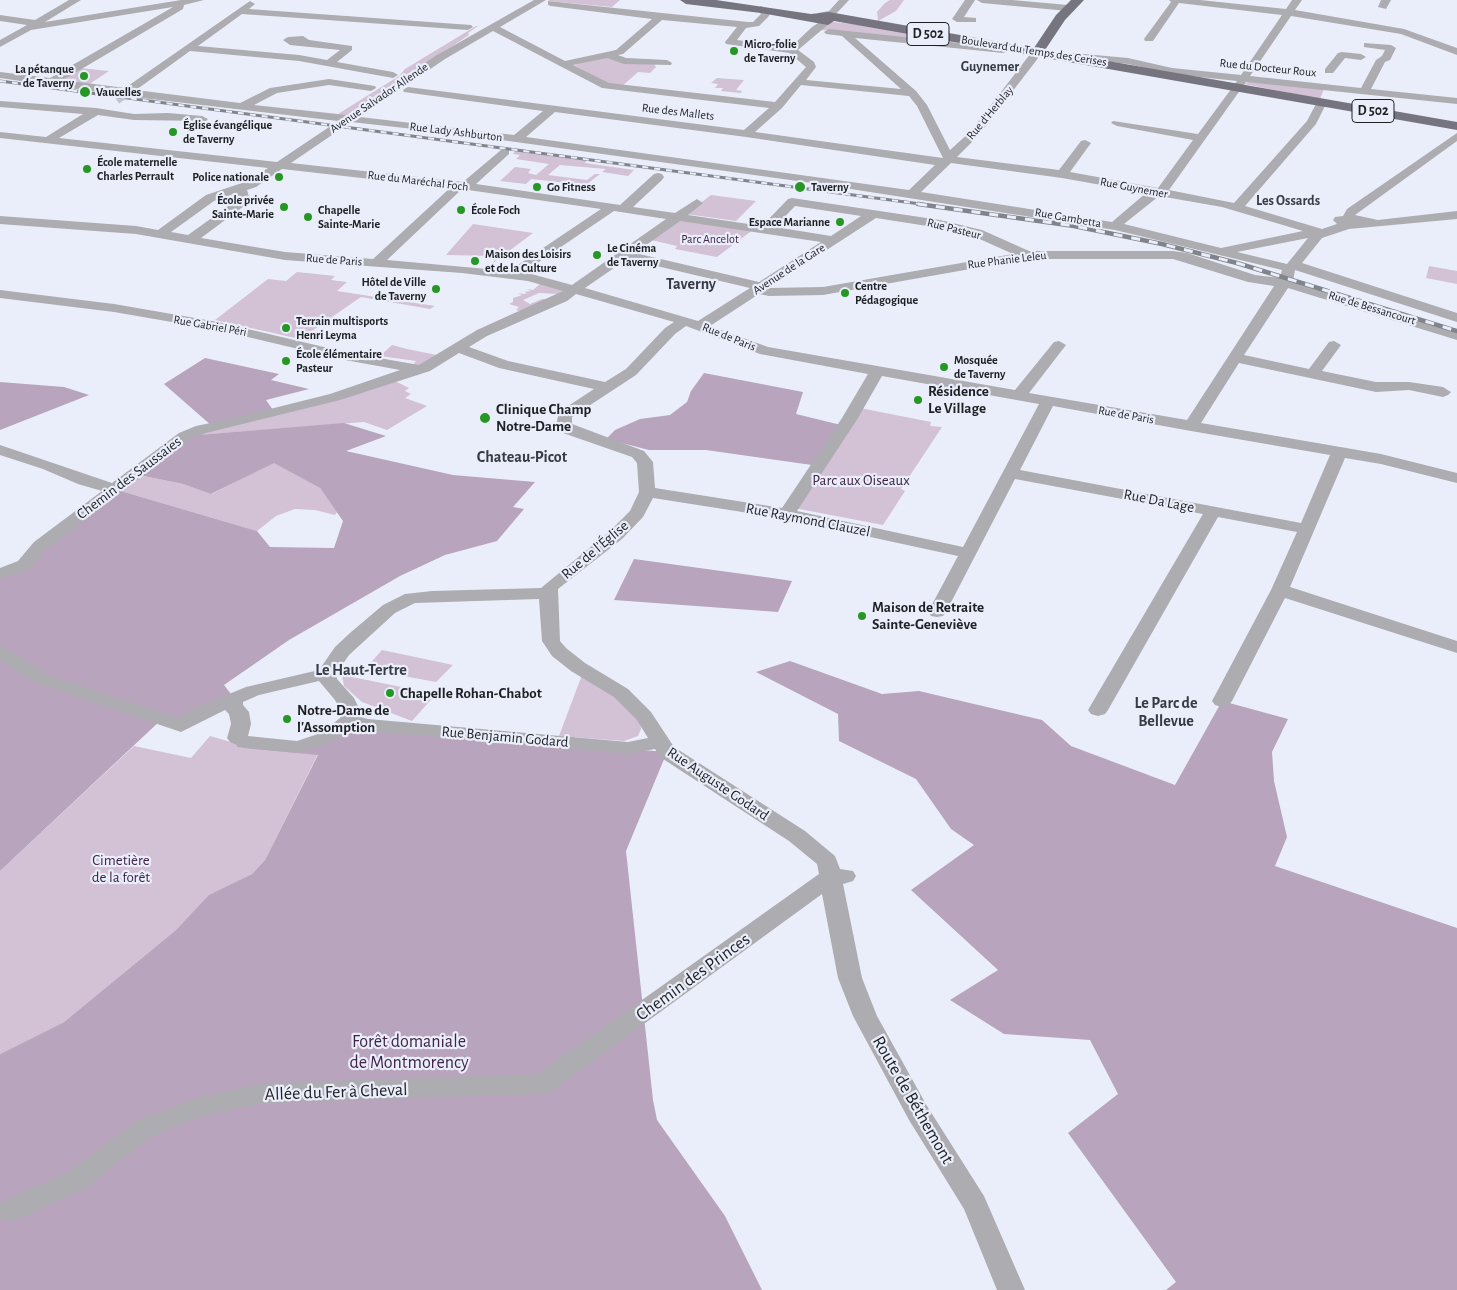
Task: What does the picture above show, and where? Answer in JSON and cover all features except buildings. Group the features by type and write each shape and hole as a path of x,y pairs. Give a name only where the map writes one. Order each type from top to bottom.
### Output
{"main road":[{"name":"Boulevard du Temps des Cerises","path":"705,0 824,20"},
{"name":"Boulevard du Temps des Cerises","path":"686,2 874,25 1037,53 1239,84 1290,96 1457,126"},
{"name":"Rue d'Herblay","path":"1037,53 1060,18 1073,4"}],"street":[{"path":"0,44 76,0"},
{"path":"0,18 34,25 172,7 199,0"},
{"path":"48,140 123,95 255,0"},
{"name":"Avenue Salvador Allende","path":"444,61 531,0"},
{"path":"761,10 767,11 765,15 757,23 743,26 730,39 730,43 793,50 844,0"},
{"path":"970,0 954,20 973,20"},
{"path":"982,0 1073,4"},
{"path":"1150,39 1175,0 1288,12 1379,26 1404,32 1457,52"},
{"path":"1115,226 1152,194 1162,191 1297,0"},
{"path":"546,1 665,17 748,25"},
{"name":"Avenue Salvador Allende","path":"161,234 210,198 252,184 274,164 321,141 444,61 491,27 546,1"},
{"path":"563,64 619,52 686,2"},
{"path":"626,12 639,4"},
{"path":"52,82 172,7"},
{"path":"240,11 468,27"},
{"path":"824,20 844,33 912,93 922,105 947,161"},
{"path":"1361,57 1379,26"},
{"path":"491,27 601,85 611,88 778,106"},
{"path":"844,33 1037,53"},
{"path":"305,44 348,48 329,63"},
{"path":"1329,71 1342,55 1381,60 1386,58 1391,48 1368,45"},
{"path":"189,48 264,54 329,63 393,75"},
{"path":"746,134 778,106 811,65 795,54 793,50"},
{"name":"Rue d'Herblay","path":"911,195 947,161 997,106 1037,53"},
{"path":"609,55 624,61 666,63"},
{"name":"Rue du Docteur Roux","path":"1077,55 1128,61 1172,72 1324,97 1364,92 1457,101"},
{"path":"1364,92 1381,60"},
{"name":"Rue des Mallets","path":"444,61 427,81 410,91 947,161"},
{"name":"Rue Lady Ashburton","path":"0,75 123,95 516,139 812,179 911,195"},
{"path":"242,107 274,90 328,82 371,88"},
{"path":"798,82 912,93"},
{"path":"1237,207 1312,122 1324,97"},
{"path":"0,104 134,117 168,116 202,119"},
{"path":"516,139 551,110"},
{"path":"1117,123 1200,138"},
{"name":"Rue du Maréchal Foch","path":"0,136 293,166 463,186 620,206 834,240"},
{"path":"1349,222 1351,212 1457,136"},
{"path":"293,166 321,141"},
{"path":"1062,174 1085,143"},
{"path":"381,264 463,186 505,152"},
{"name":"Rue Guynemer","path":"947,161 1062,174 1237,207 1311,229 1313,237"},
{"path":"513,274 620,206 658,177"},
{"path":"190,240 244,200 240,188"},
{"name":"Rue Gambetta","path":"911,195 1115,226 1223,252 1289,272"},
{"name":"Rue Pasteur","path":"766,229 792,202 940,224 977,233 1027,255"},
{"name":"Chemin des Saussaies","path":"0,574 24,565 40,546 192,432 304,406 393,372 425,368 482,333 562,298 697,203"},
{"name":"Avenue de la Gare","path":"692,323 759,288 870,216 878,214 896,203"},
{"path":"1293,238 1306,239 1313,237 1349,222 1378,224 1457,215"},
{"name":"Rue de Paris","path":"0,220 128,229 285,256 513,274 692,323 765,352 1340,451 1441,472 1457,478"},
{"path":"1190,426 1313,237"},
{"name":"Rue Gambetta","path":"1223,252 1293,238"},
{"path":"624,254 759,288"},
{"name":"Rue Phanie Leleu","path":"759,288 769,292 823,291 1027,255 1182,256 1253,279 1289,272"},
{"path":"1289,272 1457,318"},
{"name":"Rue de Bessancourt","path":"1289,272 1457,336"},
{"name":"Rue Gabriel Péri","path":"0,294 114,308 218,326 393,372"},
{"path":"647,492 644,462 638,454 614,444 583,435 564,425 564,415 631,372 670,331 692,323"},
{"path":"1018,396 1059,345"},
{"path":"1313,374 1334,345"},
{"path":"459,348 504,364 607,387"},
{"path":"1235,358 1376,387 1409,386 1443,392"},
{"path":"787,514 850,418 877,372"},
{"path":"937,612 1047,402"},
{"path":"0,450 49,466 84,481 114,489"},
{"path":"1222,701 1280,590 1308,529 1340,451"},
{"name":"Rue Da Lage","path":"1010,473 1308,529"},
{"name":"Rue Raymond Clauzel","path":"647,492 787,514 968,552"},
{"name":"Rue de l'Église","path":"548,594 550,587 616,535 637,513 647,492"},
{"path":"1098,710 1213,511"},
{"path":"1280,590 1457,647"},
{"path":"0,652 42,678 181,726 202,712 253,691 326,674 342,651 357,637 389,609 411,598 548,594"},
{"name":"Rue Auguste Godard","path":"548,594 551,640 559,652 578,667 621,693 644,716 666,752 818,851"},
{"path":"234,698 234,706 242,724 237,738 244,742 297,747 311,744 328,737 350,720 350,710 344,698 328,681 326,674"},
{"name":"Rue Benjamin Godard","path":"350,720 366,725 628,748 660,742"},
{"name":"Route de Béthemont","path":"818,851 827,861 836,885 850,978 865,1016 918,1113 975,1204 1011,1290"},
{"name":"Chemin des Princes","path":"542,1084 836,885"},
{"name":"Allée du Fer à Cheval","path":"9,1212 75,1181 146,1128 199,1107 266,1092 542,1084"}],"green space":[{"path":"620,0 612,7 548,1"},
{"path":"890,0 904,0 896,11 878,21 877,12 885,3"},
{"path":"832,22 854,24 976,44 821,30"},
{"path":"478,26 468,33 469,35 348,116 338,114 399,76 405,69"},
{"path":"609,56 654,64 656,67 650,73 638,72 620,88 606,83 574,65"},
{"name":"La pétanque de Taverny","path":"80,68 109,71 88,85 57,81"},
{"path":"717,78 744,80 736,90 742,91 741,93 721,91 723,88 715,88 718,84 711,83"},
{"path":"1248,82 1324,89 1320,99 1244,84"},
{"path":"515,151 587,160 585,163 634,170 628,176 602,172 606,169 560,165 548,175 587,180 595,174 600,174 586,185 531,179 526,184 500,181 515,167 531,169 528,173 536,175 549,164 516,159 520,155 513,154"},
{"name":"Parc Ancelot","path":"711,195 756,201 736,221 686,214"},
{"name":"Parc Ancelot","path":"680,218 754,229 717,257 675,249 677,246 651,240"},
{"path":"473,224 533,233 493,263 496,256 446,255"},
{"path":"1429,266 1457,271 1457,284 1426,278"},
{"path":"297,272 335,276 331,280 347,282 337,291 435,306 430,309 361,297 300,339 215,320 268,279 286,281"},
{"path":"541,283 565,291 558,294 539,293 523,300 530,304 542,299 549,299 520,311 516,310 519,307 509,304 513,302 513,298 522,295 518,293 525,294 527,293 524,292 531,291 527,289 533,290"},
{"path":"392,345 442,356 423,365 413,365 416,361 380,356"},
{"path":"205,358 279,374 271,380 309,389 266,400 273,410 212,426 164,384"},
{"path":"704,373 803,392 796,414 845,426 819,466 706,450 649,450 606,439 615,430 640,419 670,415 687,402 691,391"},
{"path":"389,378 409,388 405,391 411,394 405,398 427,406 387,430 364,422 185,436"},
{"path":"0,382 64,387 89,395 0,430"},
{"name":"Parc aux Oiseaux","path":"860,408 931,422 930,426 942,427 901,489 905,491 883,525 794,508"},
{"path":"344,423 386,436 346,451 453,475 535,482 513,507 524,509 497,541 445,555 400,576 289,640 224,685 234,698 181,726 162,719 0,871 0,574 24,565 114,489 257,531 270,547 334,548 343,521 320,488 274,463 211,494 183,484 134,474 185,436"},
{"path":"274,462 320,488 337,512 335,515 315,510 295,509 276,516 257,531 114,489 134,474 183,484 212,494"},
{"path":"634,559 792,581 778,612 614,600"},
{"path":"382,650 453,665 436,682 365,669"},
{"path":"790,661 882,694 919,691 1042,720 1071,746 1175,785 1222,701 1288,719 1272,752 1274,781 1287,837 1275,866 1457,928 1457,1290 1166,1290 1176,1282 1068,1133 1118,1094 1090,1040 1004,1034 950,1000 998,970 911,890 974,845 951,829 916,779 839,741 838,714 756,672"},
{"path":"342,675 436,694 412,721 362,702 344,686"},
{"path":"582,675 617,695 640,719 641,729 638,736 624,741 559,736"},
{"name":"Forêt domaniale de Montmorency","path":"346,726 667,752 626,851 653,1100 657,1120 725,1216 762,1290 0,1290 0,1054 64,1022 176,930 209,895 252,874 265,860 318,755 237,747 238,744 297,747"},
{"name":"Cimetière de la forêt","path":"210,736 238,744 318,754 265,860 252,874 210,895 176,930 64,1022 0,1054 0,871 134,746 191,758"}],"tunnel":[{"path":"116,99 125,93"}],"railway":[{"path":"0,81 928,205"},
{"path":"918,204 1074,226 1162,244 1237,263 1457,331"}],"place":[{"name":"Micro-folie de Taverny","path":"734,51"},
{"name":"La pétanque de Taverny","path":"84,76"},
{"name":"Vaucelles","path":"85,92"},
{"name":"Église évangélique de Taverny","path":"173,132"},
{"name":"École maternelle Charles Perrault","path":"87,169"},
{"name":"Police nationale","path":"279,177"},
{"name":"Go Fitness","path":"537,187"},
{"name":"Taverny","path":"800,187"},
{"name":"École privée Sainte-Marie","path":"284,207"},
{"name":"École Foch","path":"461,210"},
{"name":"Chapelle Sainte-Marie","path":"308,217"},
{"name":"Espace Marianne","path":"840,222"},
{"name":"Le Cinéma de Taverny","path":"597,255"},
{"name":"Maison des Loisirs et de la Culture","path":"475,261"},
{"name":"Hôtel de Ville de Taverny","path":"436,289"},
{"name":"Centre Pédagogique","path":"845,293"},
{"name":"Terrain multisports Henri Leyma","path":"286,328"},
{"name":"École élémentaire Pasteur","path":"286,361"},
{"name":"Mosquée de Taverny","path":"944,367"},
{"name":"Résidence Le Village","path":"918,400"},
{"name":"Clinique Champ Notre-Dame","path":"485,418"},
{"name":"Maison de Retraite Sainte-Geneviève","path":"862,616"},
{"name":"Chapelle Rohan-Chabot","path":"390,693"},
{"name":"Notre-Dame de l'Assomption","path":"287,719"}],"district":[{"name":"Guynemer","path":"990,67"},
{"name":"Les Ossards","path":"1288,201"},
{"name":"Taverny","path":"691,284"},
{"name":"Chateau-Picot","path":"522,457"},
{"name":"Le Haut-Tertre","path":"361,670"},
{"name":"Le Parc de Bellevue","path":"1166,712"}]}
